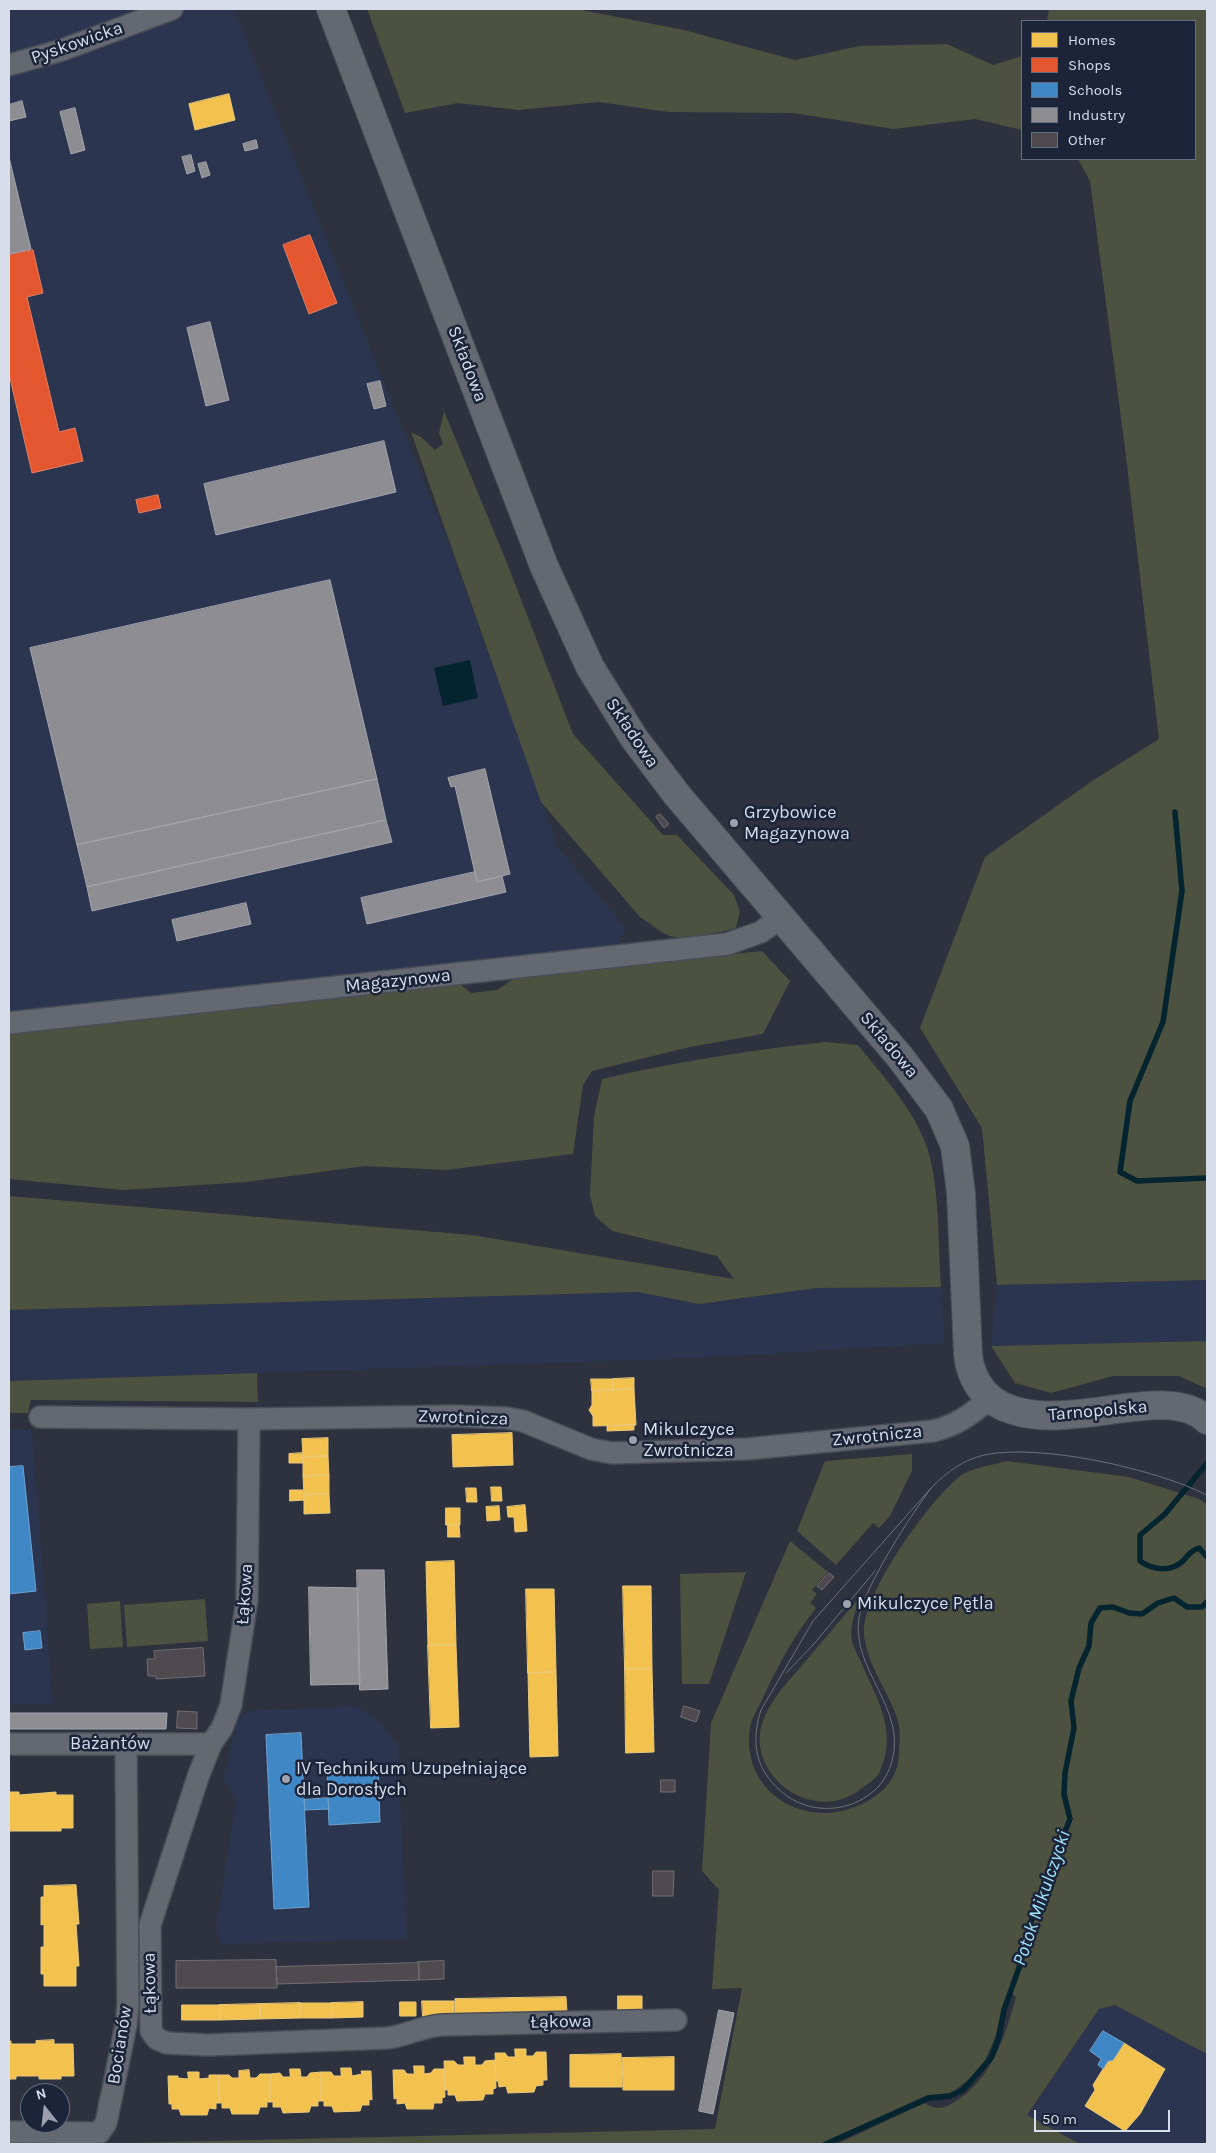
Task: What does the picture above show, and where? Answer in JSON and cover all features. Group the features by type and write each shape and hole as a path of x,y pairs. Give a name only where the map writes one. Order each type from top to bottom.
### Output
{"main road":[{"name":"Składowa","path":"331,9 544,566 580,648 604,693 649,759 780,918 912,1071 946,1121 955,1146 959,1171 969,1361 973,1376 990,1398"},
{"name":"Tarnopolska","path":"990,1398 1009,1409 1033,1416 1057,1416 1176,1406 1196,1412 1207,1420"}],"street":[{"name":"Pyskowicka","path":"9,65 62,50 172,9"},
{"name":"Magazynowa","path":"9,1023 727,944 761,932 780,918"},
{"name":"Zwrotnicza","path":"40,1417 249,1419 455,1416 507,1418 523,1421 602,1452 690,1452 747,1449 933,1431 951,1426 969,1417 990,1398"},
{"name":"Łąkowa","path":"249,1419 247,1600 231,1705 222,1728 211,1744 180,1828 150,1925 151,2031 157,2039 168,2043 208,2045 393,2037 426,2027 442,2025 676,2020"},
{"name":"Bażantów","path":"9,1744 211,1744"},
{"name":"Bocianów","path":"9,2132 99,2133 106,2122 126,2024 128,2004 126,1744"}],"shaded area":[{"path":"9,9 234,9 445,534 558,847 626,928 617,946 9,1016"},
{"path":"470,660 478,698 443,706 434,668"},
{"path":"1207,1280 1207,1341 991,1346 997,1285"},
{"path":"941,1287 944,1343 695,1358 9,1381 9,1310 638,1292 699,1304 817,1288"},
{"path":"9,1430 32,1430 53,1704 9,1704"},
{"path":"357,1706 381,1723 398,1745 407,1939 221,1944 216,1928 236,1801 223,1779 238,1717 250,1711"},
{"path":"1115,2005 1207,2054 1207,2144 1080,2144 1027,2116 1099,2009"}],"green space":[{"path":"367,9 576,9 684,30 795,60 859,46 947,44 993,65 1021,56 1021,130 975,119 893,129 794,113 669,112 599,102 519,110 458,103 405,113"},
{"path":"1049,9 1207,9 1207,1280 997,1285 982,1128 920,1028 985,857 1092,781 1159,739 1126,456 1090,181 1079,160 1196,160 1196,20 1047,20"},
{"path":"444,411 507,563 573,734 663,835 677,835 734,895 740,911 736,928 683,937 670,936 658,930 640,917 541,802 411,432 421,437 435,450 443,444 439,433"},
{"path":"762,951 790,981 763,1034 690,1047 592,1071 583,1085 573,1154 446,1170 365,1166 246,1182 124,1190 9,1179 9,1033 460,984 471,993 497,990 516,977"},
{"path":"825,1042 858,1045 904,1103 919,1129 930,1157 936,1193 941,1287 817,1288 699,1304 638,1292 9,1310 9,1196 472,1235 734,1279 717,1256 612,1231 595,1216 590,1195 594,1116 602,1079 713,1057"},
{"path":"1207,1341 1207,1389 1179,1376 1113,1376 1051,1393 1015,1383 991,1346"},
{"path":"257,1373 258,1402 31,1400 28,1413 9,1413 9,1381"},
{"path":"912,1454 912,1471 890,1516 879,1528 873,1523 836,1565 797,1531 825,1461"},
{"path":"1007,1461 1129,1477 1199,1499 1207,1504 1207,2054 1115,2005 1099,2009 1027,2115 1080,2144 837,2144 924,2103 935,2108 948,2106 968,2092 988,2069 1002,2041 1016,1997 1008,1991 995,2038 980,2071 951,2093 927,2095 820,2144 9,2144 9,2142 127,2143 715,2129 742,1988 712,1989 719,1890 702,1871 711,1723 790,1541 828,1572 812,1590 817,1594 810,1603 816,1608 786,1654 753,1717 750,1727 750,1753 757,1775 771,1792 789,1805 810,1812 833,1812 856,1807 878,1794 890,1781 898,1764 900,1738 898,1720 872,1663 865,1642 864,1631 867,1614 875,1593 900,1548 916,1525 947,1488 964,1473"},
{"path":"746,1572 709,1684 682,1684 680,1574"},
{"path":"860,1597 852,1624 851,1635 856,1652 884,1716 887,1743 885,1758 879,1773 874,1779 843,1799 823,1802 804,1798 786,1789 772,1775 763,1758 760,1738 764,1718 782,1689"},
{"path":"205,1599 208,1641 127,1647 124,1605"},
{"path":"120,1601 123,1647 90,1649 87,1604"}],"building: Homes":[{"path":"229,94 235,120 195,130 189,104"},
{"path":"634,1378 634,1389 613,1390 613,1379"},
{"path":"591,1379 613,1379 613,1390 592,1391"},
{"path":"634,1389 636,1425 593,1426 593,1416 589,1410 592,1405 592,1391"},
{"path":"634,1425 634,1430 607,1431 607,1426"},
{"path":"512,1433 513,1465 453,1467 452,1435"},
{"path":"328,1438 328,1456 303,1457 302,1439"},
{"path":"303,1453 303,1463 289,1463 289,1454"},
{"path":"328,1456 329,1475 303,1476 303,1457"},
{"path":"329,1475 329,1494 304,1495 303,1476"},
{"path":"491,1487 501,1487 502,1501 492,1501"},
{"path":"466,1488 476,1488 477,1502 467,1502"},
{"path":"290,1490 303,1490 304,1500 290,1501"},
{"path":"329,1494 330,1513 304,1514 304,1495"},
{"path":"525,1505 527,1531 515,1532 514,1517 508,1517 507,1507"},
{"path":"499,1506 500,1520 487,1521 486,1507"},
{"path":"446,1508 460,1508 460,1525 446,1525"},
{"path":"448,1525 459,1525 460,1537 448,1537"},
{"path":"454,1561 456,1645 428,1645 426,1562"},
{"path":"623,1586 651,1586 652,1669 625,1669"},
{"path":"526,1589 554,1589 556,1672 528,1673"},
{"path":"428,1645 456,1645 459,1727 431,1728"},
{"path":"625,1669 652,1669 654,1752 626,1753"},
{"path":"556,1672 558,1756 530,1757 528,1673"},
{"path":"9,1792 19,1792 19,1795 56,1792 56,1795 73,1795 73,1828 61,1828 61,1831 9,1831"},
{"path":"76,1885 79,1924 76,1924 79,1966 76,1966 76,1986 44,1986 44,1974 41,1974 41,1947 44,1947 44,1924 41,1925 41,1897 44,1897 44,1886"},
{"path":"618,1996 642,1996 642,2011 618,2011"},
{"path":"566,1997 567,2012 455,2014 455,1999"},
{"path":"422,2001 454,2001 454,2016 423,2017"},
{"path":"363,2002 363,2017 332,2018 331,2003"},
{"path":"400,2002 416,2002 416,2016 400,2016"},
{"path":"300,2003 331,2003 332,2018 300,2018"},
{"path":"300,2003 300,2018 260,2019 260,2004"},
{"path":"260,2004 260,2019 220,2020 219,2005"},
{"path":"182,2005 219,2005 220,2020 182,2020"},
{"path":"54,2040 54,2044 73,2044 74,2076 61,2076 61,2079 39,2079 39,2076 16,2076 16,2079 9,2079 9,2041 11,2041 11,2044 36,2044 36,2041"},
{"path":"1124,2043 1165,2069 1140,2114 1125,2131 1085,2106 1095,2090 1093,2085 1108,2061 1113,2060"},
{"path":"515,2049 526,2049 526,2056 533,2056 536,2052 546,2052 547,2080 543,2080 543,2085 536,2086 534,2092 508,2093 506,2086 499,2087 498,2081 496,2081 495,2053 505,2053 508,2057 515,2057"},
{"path":"621,2054 622,2087 570,2087 570,2055"},
{"path":"464,2057 475,2057 475,2065 482,2065 485,2061 495,2060 496,2088 493,2089 493,2094 485,2094 483,2100 457,2101 455,2095 448,2095 448,2090 445,2090 444,2061 454,2061 458,2065 464,2065"},
{"path":"674,2057 674,2090 623,2090 622,2058"},
{"path":"414,2066 424,2066 424,2074 431,2073 434,2069 444,2069 445,2097 442,2098 442,2103 434,2103 433,2109 407,2109 405,2103 397,2104 397,2098 394,2099 393,2070 404,2070 407,2074 414,2074"},
{"path":"341,2068 351,2068 352,2076 362,2074 361,2071 371,2071 372,2100 369,2099 369,2105 362,2105 360,2111 334,2112 332,2106 324,2106 324,2101 321,2101 321,2072 331,2072 334,2076 341,2076"},
{"path":"290,2069 300,2069 301,2077 307,2077 310,2073 321,2072 321,2101 318,2101 318,2106 311,2106 309,2112 283,2113 281,2107 273,2107 273,2102 270,2102 270,2074 280,2073 283,2077 290,2077"},
{"path":"249,2070 250,2078 256,2078 260,2074 270,2074 270,2102 267,2102 267,2107 260,2107 258,2114 232,2114 230,2108 222,2108 222,2103 219,2103 219,2075 239,2078 239,2071"},
{"path":"188,2072 199,2072 199,2079 209,2078 209,2075 219,2075 219,2103 216,2103 216,2109 209,2108 207,2115 181,2115 179,2109 172,2109 172,2104 169,2104 168,2076 188,2079"}],"building: Shops":[{"path":"310,235 337,303 309,314 283,245"},
{"path":"33,250 43,293 27,297 59,432 75,428 83,461 32,473 9,374 9,255"},
{"path":"158,495 161,508 139,513 136,500"}],"building: Schools":[{"path":"23,1466 36,1591 9,1594 9,1467"},
{"path":"40,1631 42,1648 25,1650 23,1633"},
{"path":"301,1733 309,1907 274,1909 266,1735"},
{"path":"378,1766 380,1822 329,1825 327,1768"},
{"path":"328,1798 329,1809 305,1810 304,1800"},
{"path":"1103,2031 1124,2043 1113,2060 1108,2061 1103,2069 1098,2065 1101,2059 1090,2051"}],"building: Industry":[{"path":"22,101 26,117 9,121 9,105"},
{"path":"75,108 85,150 71,154 60,112"},
{"path":"256,140 258,148 245,151 243,144"},
{"path":"191,155 195,171 187,174 182,157"},
{"path":"9,157 31,249 9,254"},
{"path":"206,162 210,175 202,178 198,164"},
{"path":"210,322 229,400 206,406 187,328"},
{"path":"380,381 386,406 374,409 367,384"},
{"path":"384,441 396,492 216,535 204,484"},
{"path":"330,580 377,779 77,845 30,648"},
{"path":"485,769 510,874 477,882 455,786 451,787 448,778"},
{"path":"377,779 386,820 87,887 77,845"},
{"path":"386,820 392,842 92,911 87,887"},
{"path":"475,872 477,882 502,876 506,892 367,924 361,898"},
{"path":"246,903 251,924 177,941 172,920"},
{"path":"357,1570 384,1570 388,1689 360,1690"},
{"path":"309,1587 358,1588 360,1684 311,1685"},
{"path":"9,1713 167,1713 166,1729 9,1729"},
{"path":"719,2010 734,2013 713,2114 699,2111"}],"building: Other":[{"path":"660,814 669,824 664,828 656,817"},
{"path":"829,1573 834,1577 822,1590 817,1586"},
{"path":"203,1648 205,1676 156,1679 156,1676 148,1676 147,1659 155,1659 154,1651"},
{"path":"684,1706 700,1711 696,1722 681,1717"},
{"path":"178,1711 197,1712 197,1729 177,1728"},
{"path":"661,1780 675,1780 675,1792 661,1792"},
{"path":"653,1871 674,1871 673,1896 653,1896"},
{"path":"276,1960 277,1988 176,1988 176,1961"},
{"path":"444,1961 444,1979 419,1980 418,1962"},
{"path":"419,1963 419,1980 277,1984 276,1967"}],"waterway":[{"path":"1175,812 1182,891 1163,1022 1130,1101 1120,1172 1137,1181 1207,1178"},
{"name":"Potok Mikulczycki","path":"1207,1463 1165,1514 1140,1535 1140,1561 1156,1568 1173,1567 1199,1548 1207,1557"},
{"name":"Potok Mikulczycki","path":"826,2144 929,2098 950,2096 963,2090 991,2058 998,2040 1004,2010 1020,1965 1035,1907 1070,1819 1064,1794 1065,1773 1074,1728 1071,1701 1079,1668 1089,1646 1091,1623 1100,1608 1113,1607 1129,1613 1142,1614 1158,1603 1174,1598 1187,1607 1202,1607 1207,1602"}],"tram line":[{"path":"932,1487 901,1532 879,1570 859,1618 859,1637 863,1655 892,1724 895,1742 889,1769 883,1781 875,1790 849,1805 819,1808 799,1803 786,1796 765,1773 761,1765 756,1747 758,1719 761,1710 813,1621 932,1487 944,1476 962,1463 984,1455 1008,1452 1036,1453 1066,1456 1129,1468 1185,1485 1207,1495"},
{"path":"786,1673 813,1645 875,1571"}],"place":[{"name":"Grzybowice Magazynowa","path":"734,823"},
{"name":"Mikulczyce Zwrotnicza","path":"633,1440"},
{"name":"Mikulczyce Pętla","path":"847,1604"},
{"name":"IV Technikum Uzupełniające dla Dorosłych","path":"286,1779"}]}
